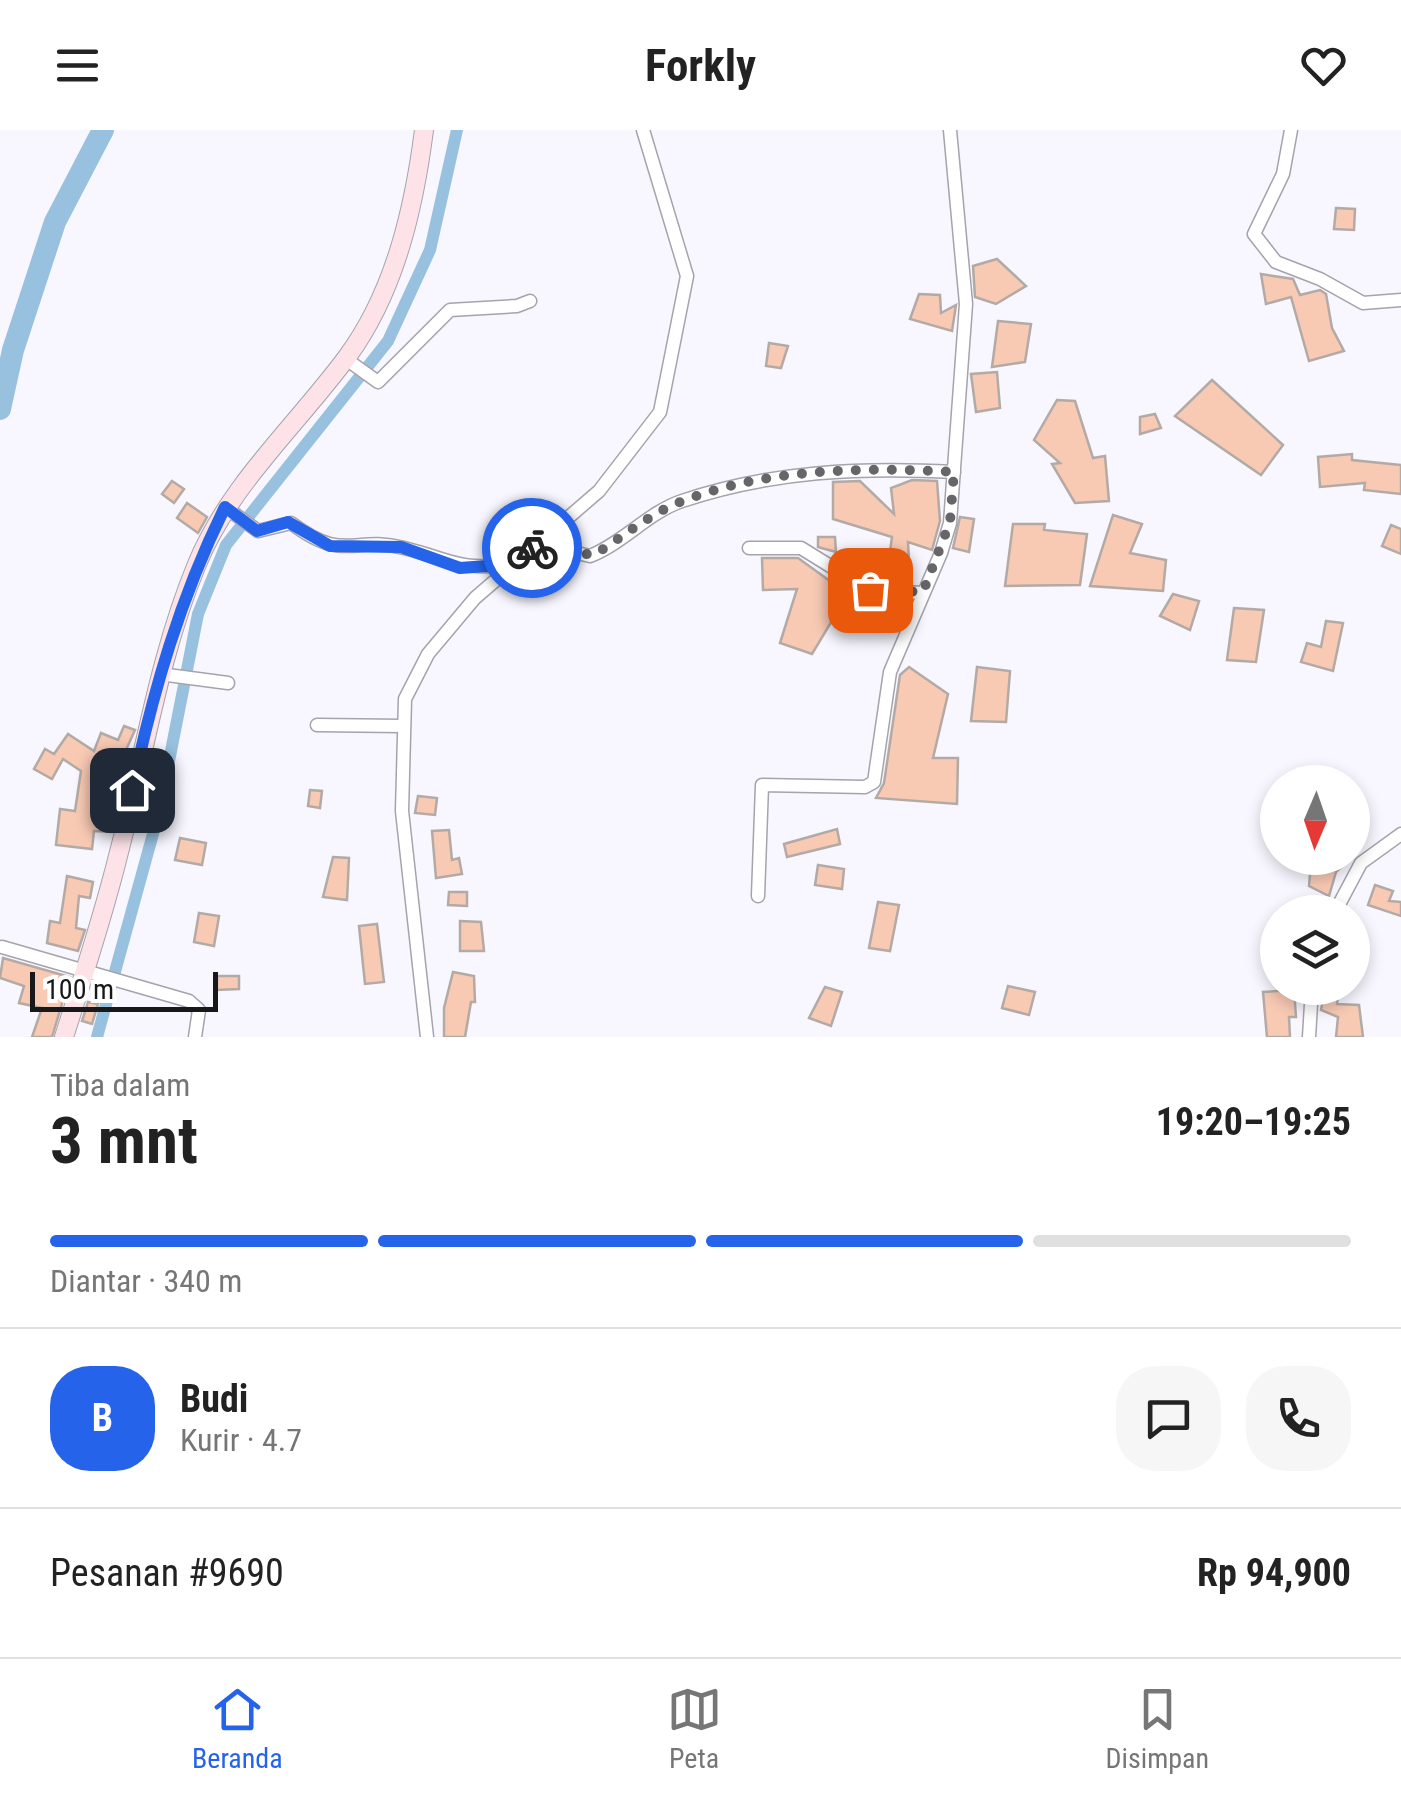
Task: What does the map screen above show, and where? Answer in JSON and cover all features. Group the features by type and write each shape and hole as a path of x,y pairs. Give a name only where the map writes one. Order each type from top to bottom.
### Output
{"main road":[{"path":"64,1037 94,976 119,855 198,561 225,507 352,363 388,283 415,191 424,130"}],"street":[{"path":"427,1037 406,864 402,726 408,686 428,654 475,598 600,491 660,412 674,362 687,276 643,130"},
{"path":"758,896 759,790 767,782 865,787 874,782 890,672 950,522 966,304 950,130"},
{"path":"1291,130 1283,174 1254,234 1276,262 1320,279 1363,303 1401,300"},
{"path":"352,363 378,382 453,308 517,306 530,301"},
{"path":"556,529 578,553 590,556 682,501 796,474 876,468 954,472"},
{"path":"225,507 256,530 288,522 332,547 401,547 460,568 513,564"},
{"path":"749,548 801,548 869,590 923,592"},
{"path":"167,675 228,682"},
{"path":"318,725 402,726"},
{"path":"1344,895 1360,863 1401,834"},
{"path":"2,947 193,1003 199,1010 195,1037"},
{"path":"1309,1037 1311,1005"}],"building":[{"path":"1336,208 1355,209 1354,230 1334,229"},
{"path":"997,259 1026,286 996,304 975,297 973,266"},
{"path":"1261,274 1293,279 1300,295 1320,290 1326,294 1332,328 1344,351 1309,361 1291,297 1266,304"},
{"path":"919,294 940,295 941,313 956,305 952,331 910,319"},
{"path":"998,321 1031,324 1025,362 992,367"},
{"path":"769,343 788,346 781,368 766,366"},
{"path":"997,372 1000,408 976,412 971,374"},
{"path":"1212,380 1283,445 1261,475 1175,416"},
{"path":"1057,400 1075,401 1093,458 1105,456 1109,501 1075,503 1052,464 1060,463 1034,440"},
{"path":"1155,414 1161,428 1140,434 1140,417"},
{"path":"1352,454 1352,460 1401,465 1401,494 1364,490 1365,483 1320,487 1318,457"},
{"path":"912,480 937,481 940,521 932,550 908,542 909,562 901,564 902,582 886,580 892,537 833,519 833,482 860,481 894,514 891,488"},
{"path":"172,481 184,489 174,503 162,494"},
{"path":"187,503 207,517 198,533 177,518"},
{"path":"1113,515 1142,524 1130,553 1166,560 1163,591 1090,586"},
{"path":"960,517 974,519 969,552 953,548"},
{"path":"1013,524 1045,524 1044,530 1087,534 1080,585 1005,586"},
{"path":"1391,525 1401,529 1401,554 1382,546"},
{"path":"818,537 835,537 836,552 818,547"},
{"path":"762,558 798,558 848,594 812,654 780,643 797,589 763,590"},
{"path":"1173,594 1199,601 1190,630 1160,616"},
{"path":"1234,608 1264,610 1256,662 1227,660"},
{"path":"1326,621 1343,623 1333,671 1301,662 1307,643 1321,647"},
{"path":"909,667 948,694 933,758 958,758 957,804 876,798 884,783 900,675"},
{"path":"977,667 1010,671 1006,722 971,721"},
{"path":"124,726 135,730 106,794 120,796 111,832 94,831 92,849 56,845 60,809 75,811 81,771 63,759 52,779 34,769 45,749 54,754 68,734 94,751 101,733 118,740"},
{"path":"310,790 322,791 320,808 308,806"},
{"path":"418,796 437,798 435,815 415,813"},
{"path":"837,829 840,844 787,857 784,844"},
{"path":"449,830 452,860 459,858 462,874 436,878 432,831"},
{"path":"180,838 206,843 202,865 175,860"},
{"path":"333,857 349,858 347,900 323,897"},
{"path":"818,865 844,869 842,889 815,885"},
{"path":"1310,875 1335,875 1329,895 1309,886"},
{"path":"67,876 93,882 90,898 79,896 76,928 85,930 78,951 47,943 50,921 60,923"},
{"path":"1375,885 1393,891 1389,901 1401,902 1401,916 1370,906"},
{"path":"449,892 467,892 467,906 448,905"},
{"path":"878,902 899,905 890,951 869,948"},
{"path":"199,913 219,916 214,946 194,942"},
{"path":"460,921 481,922 484,951 460,951"},
{"path":"377,924 384,982 365,984 359,926"},
{"path":"3,958 70,977 52,1037 32,1037 42,1008 19,1003 24,986 0,978"},
{"path":"453,972 474,976 475,1002 471,1002 465,1037 444,1037 444,1008"},
{"path":"217,976 239,976 239,989 217,990"},
{"path":"1008,986 1035,992 1029,1015 1002,1008"},
{"path":"825,987 842,992 831,1026 809,1018"},
{"path":"88,1002 98,1004 92,1024 82,1021"},
{"path":"1264,1005 1295,1005 1296,1017 1289,1017 1290,1037 1267,1037"},
{"path":"1322,1005 1359,1005 1363,1037 1336,1037 1338,1017 1321,1010"}],"waterway":[{"path":"0,409 13,350 55,222 103,130"},
{"path":"97,1037 159,812 198,614 226,545 388,341 430,250 457,130"}],"way so far":[{"path":"532,548 556,529 578,553 594,555 682,501 796,474 876,468 954,472 950,522 923,592 870,590"}],"route":[{"path":"132,790 167,645 198,561 225,507 257,531 292,522 330,546 401,547 460,568 513,564 532,548"}]}
